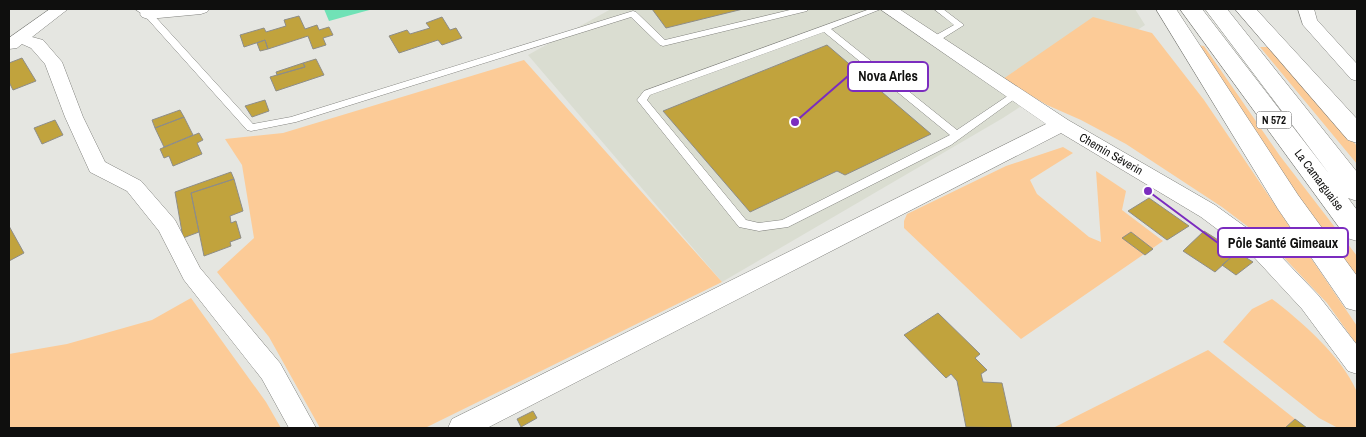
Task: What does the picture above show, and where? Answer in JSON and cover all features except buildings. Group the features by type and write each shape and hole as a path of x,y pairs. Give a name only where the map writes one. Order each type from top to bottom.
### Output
{"highway":[{"path":"1166,9 1288,202 1357,300"},
{"name":"La Camarguaise","path":"1191,9 1357,230"},
{"name":"La Camarguaise","path":"1216,9 1357,191"},
{"path":"1245,9 1357,134"}],"street":[{"path":"15,42 60,9"},
{"path":"144,11 201,9"},
{"name":"Chemin Séverin","path":"888,9 1061,125 1208,211 1261,250 1310,302 1357,363"},
{"path":"1306,9 1309,20 1357,75"},
{"path":"15,42 37,44 53,62 74,117 97,167 134,186 167,226 192,274 271,371 303,428"},
{"path":"461,428 1061,125"}],"lane":[{"path":"144,11 252,128 292,120 632,11 663,43 804,9"},
{"path":"877,9 647,93 642,100 743,224 760,227 784,224 947,142 1015,95"},
{"path":"934,40 960,25 938,9"},
{"path":"825,28 957,135"}],"shaded area":[{"path":"324,9 373,9 329,21"},
{"path":"611,9 1135,9 1145,25 1003,118 722,282 528,55"},
{"path":"1093,17 1152,33 1204,100 1357,326 1357,345 1327,303 1272,245 1222,207 1126,144 1081,120 1047,105 1003,79"},
{"path":"1197,45 1204,46 1280,156 1357,256 1357,284"},
{"path":"1260,47 1270,47 1357,146 1357,164"},
{"path":"524,60 722,282 425,428 320,428 269,337 217,272 254,238 242,165 225,139 283,133"},
{"path":"1063,147 1073,153 1030,180 1037,194 1089,237 1101,242 1096,171 1126,191 1122,210 1163,241 1021,339 904,228 904,221 907,214 1006,166"},
{"path":"191,298 266,402 281,428 9,428 9,354 67,344 152,320"},
{"path":"1272,299 1295,317 1331,352 1350,377 1358,398 1357,428 1338,428 1319,418 1223,342 1252,309"},
{"path":"1208,350 1295,419 1285,428 1053,428"}],"place":[{"name":"Nova Arles","path":"795,122"},
{"name":"Pôle Santé Gimeaux","path":"1148,191"}]}
